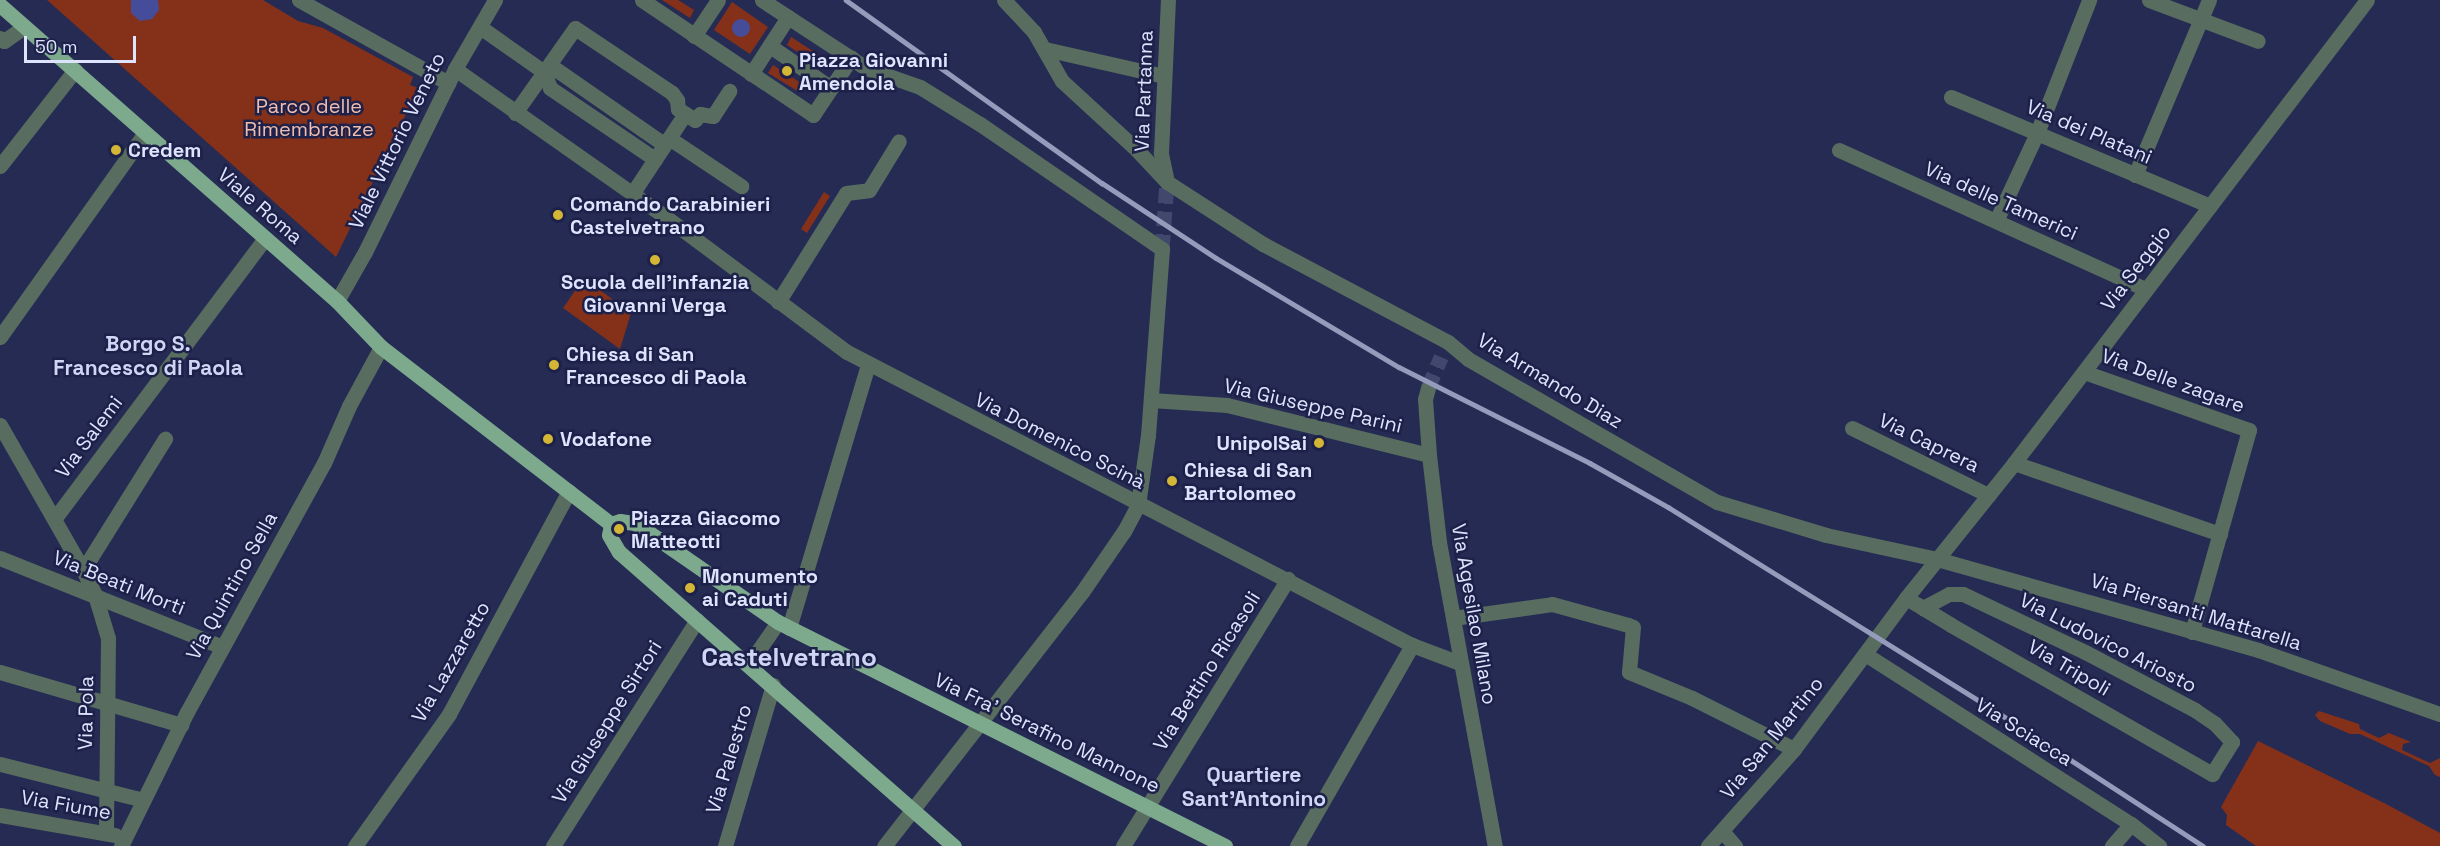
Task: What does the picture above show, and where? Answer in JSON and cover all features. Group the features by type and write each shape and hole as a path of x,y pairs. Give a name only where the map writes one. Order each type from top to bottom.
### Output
{"main road":[{"name":"Viale Roma","path":"0,5 337,301 381,347"},
{"path":"381,347 611,524"},
{"path":"611,524 620,521 635,523 784,625"},
{"path":"611,524 609,535 613,544 697,621 750,664 954,846"},
{"name":"Via Fra' Serafino Mannone","path":"784,625 1225,846"}],"street":[{"path":"298,0 447,83"},
{"name":"Viale Vittorio Veneto","path":"337,301 365,252 447,83 495,0"},
{"path":"642,0 813,115 851,58"},
{"path":"762,0 866,68 920,87 980,124 1162,249 1150,400 1138,505 1124,531 1082,592 884,846"},
{"name":"Via Armando Diaz","path":"1005,0 1034,32 1062,81 1137,150 1167,182 1263,244 1448,342 1468,359 1717,502 1826,536 1937,559"},
{"name":"Via Partanna","path":"1167,182 1161,153 1168,0"},
{"path":"1996,221 2037,133 2089,0"},
{"path":"2149,0 2258,41"},
{"path":"2135,175 2209,0"},
{"name":"Via Seggio","path":"1906,598 2014,463 2367,0"},
{"path":"694,36 710,3"},
{"path":"751,74 788,17"},
{"path":"0,38 4,42 24,27"},
{"path":"480,27 544,72 550,88 655,159"},
{"path":"515,113 575,28 672,93 678,100 678,109 695,120 700,114 713,116 729,91"},
{"path":"770,46 831,88"},
{"path":"1045,49 1164,76"},
{"name":"Via Domenico Scinà","path":"455,69 632,194 847,352 1138,505 1288,579 1412,645 1460,663"},
{"path":"0,166 75,70"},
{"path":"544,72 557,70 667,142 741,186"},
{"name":"Via dei Platani","path":"1951,97 2210,206"},
{"path":"632,194 685,114"},
{"path":"0,337 145,133"},
{"path":"778,302 846,193 869,190 899,141"},
{"name":"Via delle Tamerici","path":"1839,150 2146,290"},
{"name":"Via Salemi","path":"55,518 265,238"},
{"path":"1441,357 1448,342"},
{"name":"Via Quintino Sella","path":"123,841 181,724 324,463 349,406 381,347"},
{"path":"750,664 784,625 868,364"},
{"name":"Via Delle zagare","path":"2084,372 2249,430 2220,534"},
{"name":"Via Agesilao Milano","path":"1428,388 1425,399 1439,542 1495,846"},
{"name":"Via Giuseppe Parini","path":"1150,400 1227,405 1429,455"},
{"name":"Via Caprera","path":"1852,428 1988,495"},
{"name":"Via Pola","path":"2,436 55,518 83,570 95,595 108,638 106,833"},
{"path":"83,570 165,440"},
{"path":"2014,463 2220,534 2192,632"},
{"name":"Via Lazzaretto","path":"355,846 449,714 569,491"},
{"name":"Via Beati Morti","path":"0,558 222,647"},
{"name":"Via Piersanti Mattarella","path":"1937,559 2258,650 2440,714"},
{"name":"Via Bettino Ricasoli","path":"1123,846 1288,579"},
{"name":"Via Ludovico Ariosto","path":"1923,608 1949,594 1963,594 2085,652 2195,710 2214,723 2232,742 2212,774"},
{"name":"Via Tripoli","path":"1906,598 2212,774"},
{"name":"Via San Martino","path":"1708,846 1794,749 1906,598"},
{"path":"1453,618 1552,604 1628,625 1633,627 1629,672 1692,698 1794,749"},
{"name":"Via Giuseppe Sirtori","path":"553,846 697,621"},
{"path":"1296,846 1412,645"},
{"name":"Via Sciacca","path":"1865,654 2131,824 2159,846"},
{"path":"0,672 181,724"},
{"name":"Via Palestro","path":"725,846 773,685"},
{"path":"0,764 144,800"},
{"name":"Via Fiume","path":"0,815 106,833 123,841"},
{"path":"2112,846 2131,824"},
{"path":"1722,831 1735,846"}],"green space":[{"name":"Parco delle Rimembranze","path":"47,0 263,0 298,21 323,28 413,77 410,85 419,88 336,257"},
{"path":"662,0 678,0 694,10 690,18"},
{"path":"732,2 768,27 750,54 714,30"},
{"path":"791,37 822,57 817,65 787,45"},
{"path":"773,65 804,85 799,92 768,73"},
{"path":"824,192 830,196 807,233 801,229"},
{"path":"584,278 631,313 620,349 563,308"},
{"path":"2319,711 2359,724 2360,729 2379,738 2389,733 2411,742 2403,744 2402,750 2430,763 2440,758 2440,777 2435,775 2429,766 2360,734 2350,734 2320,721 2315,715"},
{"path":"2258,741 2440,833 2440,846 2256,846 2226,825 2227,815 2221,807"}],"water":[{"path":"131,0 158,0 159,10 152,19 140,21 131,13"},
{"path":"741,19 747,22 750,28 747,34 741,37 735,34 732,28 735,22"}],"tunnel":[{"path":"1162,249 1167,182"},
{"path":"1428,388 1441,357"}],"railway":[{"path":"846,0 1102,183 1216,258 1399,367 1590,463 1668,507 2000,714 2203,846"}],"place":[{"name":"Piazza Giovanni Amendola","path":"787,71"},
{"name":"Credem","path":"116,150"},
{"name":"Comando Carabinieri Castelvetrano","path":"558,215"},
{"name":"Scuola dell'infanzia Giovanni Verga","path":"655,260"},
{"name":"Chiesa di San Francesco di Paola","path":"554,365"},
{"name":"Vodafone","path":"548,439"},
{"name":"UnipolSai","path":"1319,443"},
{"name":"Chiesa di San Bartolomeo","path":"1172,481"},
{"name":"Piazza Giacomo Matteotti","path":"619,529"},
{"name":"Monumento ai Caduti","path":"690,588"}],"district":[{"name":"Borgo S. Francesco di Paola","path":"148,356"},
{"name":"Castelvetrano","path":"789,658"},
{"name":"Quartiere Sant'Antonino","path":"1254,787"}]}
